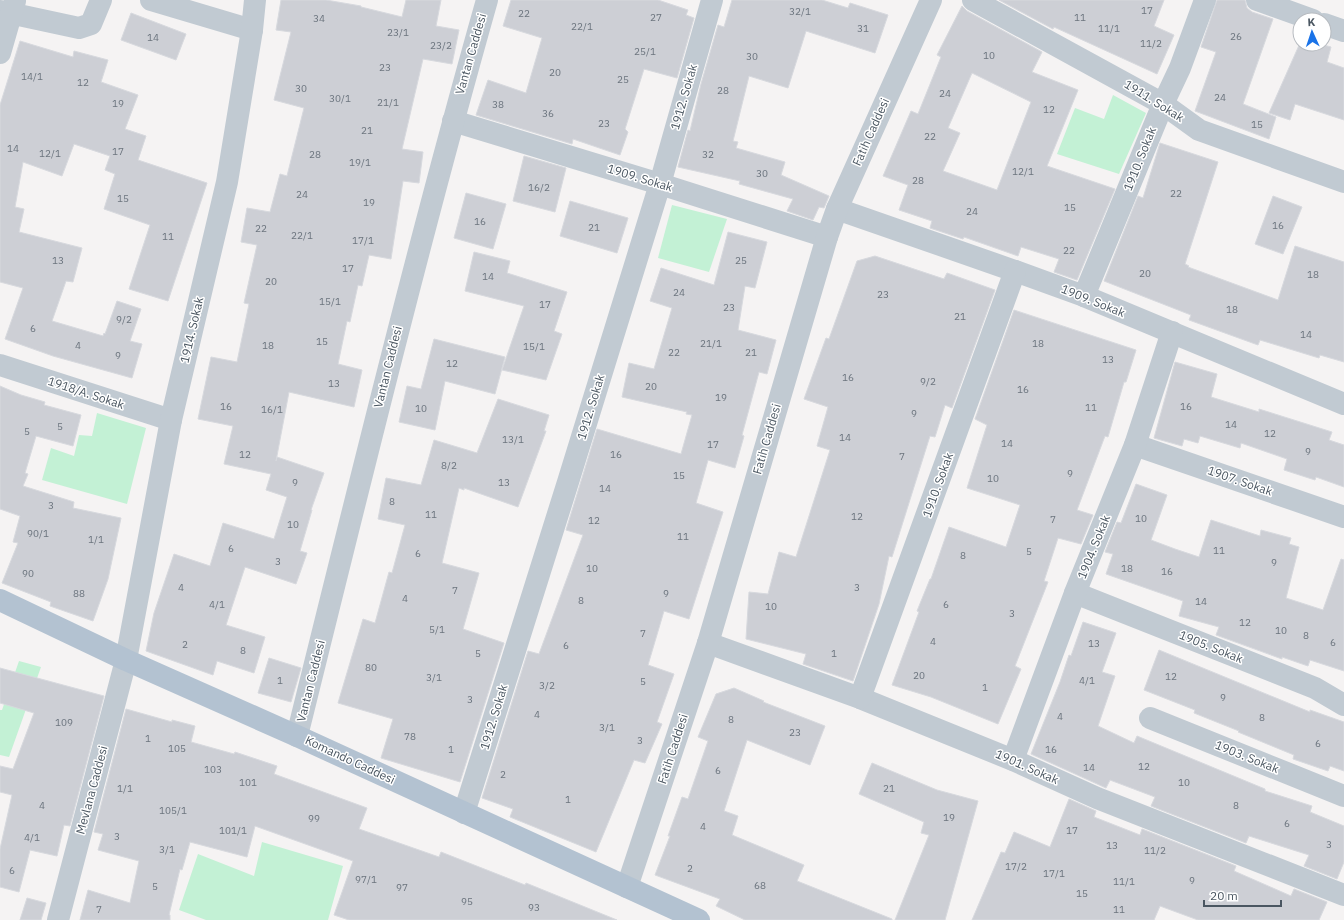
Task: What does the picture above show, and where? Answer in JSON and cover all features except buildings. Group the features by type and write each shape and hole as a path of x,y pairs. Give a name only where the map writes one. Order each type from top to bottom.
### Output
{"main road":[{"name":"Komando Caddesi","path":"0,600 126,660 297,736 699,920"}],"street":[{"path":"0,53 9,9 79,28 91,24 100,0"},
{"path":"151,0 252,30"},
{"name":"1914. Sokak","path":"126,660 171,420 227,182 252,30 255,0"},
{"name":"Vantan Caddesi","path":"297,736 385,378 452,121 486,0"},
{"name":"1912. Sokak","path":"464,813 660,184 712,0"},
{"name":"Fatih Caddesi","path":"627,887 708,643 827,237 837,209 931,0"},
{"name":"1911. Sokak","path":"973,0 1163,104 1199,130 1344,182"},
{"name":"1910. Sokak","path":"1084,296 1163,104 1180,68 1205,0"},
{"path":"1258,0 1292,13"},
{"path":"1332,27 1344,31"},
{"name":"1909. Sokak","path":"452,121 660,184 827,237"},
{"name":"1909. Sokak","path":"837,209 1084,296 1344,404"},
{"name":"1910. Sokak","path":"860,698 1015,271"},
{"name":"1904. Sokak","path":"1013,760 1075,593 1136,445 1172,332"},
{"name":"1918/A. Sokak","path":"0,365 171,420"},
{"name":"1907. Sokak","path":"1136,445 1344,518"},
{"name":"1905. Sokak","path":"1075,593 1315,688 1344,705"},
{"name":"1901. Sokak","path":"708,643 860,698 1013,760 1097,798 1344,895"},
{"name":"Mevlana Caddesi","path":"58,920 126,660"},
{"name":"1903. Sokak","path":"1150,718 1344,796"}],"green space":[{"path":"1113,95 1146,113 1119,174 1057,154 1075,108 1104,119"},
{"path":"672,205 727,219 709,272 658,258"},
{"path":"97,413 146,428 127,504 42,480 51,448 74,456 79,435 92,436"},
{"path":"19,661 41,667 9,757 0,755 0,710 2,710"},
{"path":"262,842 343,866 328,920 206,920 179,910 198,854 254,876"}]}
